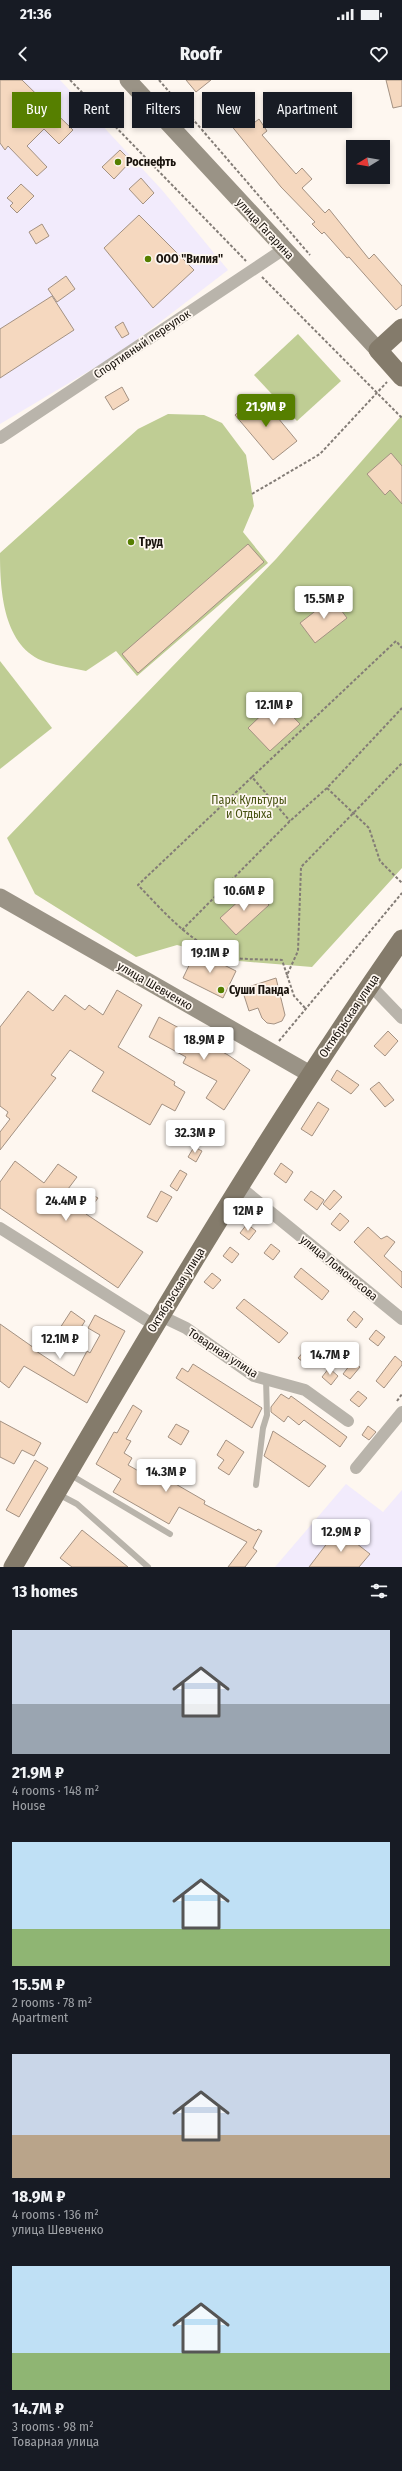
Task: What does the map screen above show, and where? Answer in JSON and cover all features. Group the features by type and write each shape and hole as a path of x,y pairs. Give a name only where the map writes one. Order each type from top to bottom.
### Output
{"main road":[{"name":"улица Гагарина","path":"128,80 399,374"},
{"path":"378,350 402,328"},
{"name":"улица Шевченко","path":"0,897 310,1074"},
{"name":"Октябрьская улица","path":"13,1567 157,1321 240,1187 310,1074 402,939"}],"street":[{"name":"Спортивный переулок","path":"0,438 284,249"},
{"path":"370,985 402,1018"},
{"name":"улица Ломоносова","path":"240,1187 402,1320"},
{"name":"Товарная улица","path":"0,1228 157,1321 186,1328 254,1376 305,1390 348,1421"},
{"path":"356,1468 402,1412"}],"lane":[{"path":"256,1485 263,1428 267,1415 266,1379"},
{"path":"67,1474 170,1534"},
{"path":"56,1493 77,1504 148,1567"}],"path":[{"path":"70,80 376,394 402,418"},
{"path":"159,80 314,259"},
{"path":"252,494 320,454 376,394 399,374"},
{"path":"305,1008 294,996 282,960 236,958 207,945 182,930 138,885 396,641 402,648"},
{"path":"182,930 290,821 327,788 402,708"},
{"path":"287,975 298,951 301,867 402,763"},
{"path":"252,777 290,821"},
{"path":"327,788 354,812 369,828 380,861 402,883"},
{"path":"271,1051 305,1008 402,893"}],"shaded area":[{"path":"0,80 60,80 71,92 69,92 69,128 105,128 162,190 228,270 121,352 0,424"},
{"path":"346,1484 383,1512 402,1490 402,1567 275,1567"}],"green space":[{"path":"298,334 341,381 297,421 254,375"},
{"name":"Труд","path":"168,414 204,415 222,423 246,455 254,506 243,532 268,563 137,676 116,651 86,671 46,662 32,655 21,644 13,631 7,616 1,584 0,553 138,429"},
{"name":"Парк Культуры и Отдыха","path":"402,415 402,868 312,967 239,961 177,945 136,957 35,894 7,838 276,559"},
{"path":"0,661 52,728 0,769"}],"building":[{"path":"0,80 22,80 34,92 12,92 12,128 61,128 61,118 69,126 69,128 73,130 59,144 44,129 27,146 47,167 37,176 8,146 5,150 0,143"},
{"path":"186,80 211,80 196,92"},
{"path":"386,80 402,80 402,106 393,108"},
{"path":"259,119 263,125 263,128 267,131 262,135 296,174 302,168 312,179 302,188 325,213 329,209 369,259 374,254 402,286 402,305 396,310 349,257 347,258 324,232 322,234 312,224 315,222 281,187 233,128 255,128 255,122"},
{"path":"120,150 131,161 114,179 102,167"},
{"path":"141,178 154,193 143,204 129,189"},
{"path":"21,184 34,196 17,213 10,206 13,203 7,198"},
{"name":"ООО \"Вилия\"","path":"139,215 194,270 153,308 104,248"},
{"path":"42,224 49,236 36,244 29,232"},
{"path":"66,276 75,289 57,302 48,289"},
{"path":"52,296 74,330 0,378 0,329"},
{"path":"123,322 129,334 122,338 115,327"},
{"path":"122,387 129,400 113,410 105,397"},
{"path":"259,395 297,441 273,460 235,415"},
{"path":"391,453 402,466 402,504 390,490 385,495 367,474"},
{"path":"248,544 264,562 138,673 122,654"},
{"path":"332,598 347,618 315,643 300,623"},
{"path":"277,700 300,724 270,751 248,728"},
{"path":"253,888 269,905 236,935 220,918"},
{"path":"196,951 236,971 223,998 183,978"},
{"path":"276,978 285,1015 282,1021 274,1024 267,1023 262,1018 258,1008 249,1011 242,989"},
{"path":"117,990 142,1005 118,1047 175,1082 174,1085 185,1092 175,1111 162,1104 150,1125 92,1091 104,1072 70,1050 51,1075 56,1078 0,1150 0,1132 10,1119 6,1116 8,1112 0,1106 0,1027 28,991 53,1011 65,995 85,1010 89,1005 103,1015"},
{"path":"159,1017 228,1055 250,1070 224,1110 206,1098 217,1081 183,1063 186,1057 149,1037"},
{"path":"388,1031 398,1041 385,1056 374,1046"},
{"path":"337,1070 359,1085 351,1094 331,1080"},
{"path":"379,1082 394,1100 385,1107 370,1089"},
{"path":"318,1102 329,1109 312,1136 301,1129"},
{"path":"194,1147 202,1151 196,1162 188,1157"},
{"path":"15,1161 44,1183 58,1164 77,1177 62,1197 78,1209 89,1193 98,1198 86,1214 143,1252 118,1288 0,1208 0,1182"},
{"path":"281,1163 293,1172 286,1183 274,1174"},
{"path":"180,1170 187,1174 177,1191 170,1186"},
{"path":"334,1190 342,1197 330,1210 323,1204"},
{"path":"161,1191 172,1197 157,1222 147,1217"},
{"path":"311,1191 324,1200 317,1210 304,1200"},
{"path":"340,1213 349,1221 340,1231 331,1224"},
{"path":"247,1224 256,1231 249,1240 240,1233"},
{"path":"368,1227 381,1239 387,1236 395,1242 384,1256 402,1272 402,1288 354,1242"},
{"path":"271,1244 280,1251 273,1260 264,1253"},
{"path":"230,1247 239,1254 232,1263 223,1256"},
{"path":"301,1268 329,1291 322,1300 294,1277"},
{"path":"212,1273 221,1280 213,1289 204,1282"},
{"path":"244,1299 288,1333 279,1343 236,1308"},
{"path":"71,1311 85,1321 70,1345 62,1340 67,1333 60,1328"},
{"path":"354,1311 363,1319 356,1328 347,1320"},
{"path":"95,1315 125,1331 87,1403 24,1366 9,1388 0,1381 0,1324 37,1350 36,1351 74,1376 87,1351 90,1353 100,1335 88,1328"},
{"path":"376,1330 385,1337 378,1346 369,1339"},
{"path":"306,1349 315,1356 307,1365 298,1358"},
{"path":"395,1356 402,1362 402,1365 384,1388 376,1381"},
{"path":"353,1361 360,1367 350,1379 343,1374"},
{"path":"193,1364 262,1408 252,1428 176,1378 182,1368 188,1372"},
{"path":"329,1368 338,1376 331,1385 322,1377"},
{"path":"358,1391 367,1398 359,1407 350,1400"},
{"path":"281,1394 289,1399 291,1396 347,1437 340,1447 304,1420 299,1425 288,1416 284,1422 271,1412 271,1407"},
{"path":"133,1405 142,1411 126,1439 131,1441 124,1453 132,1458 128,1465 156,1481 160,1475 205,1501 204,1504 256,1531 258,1529 262,1531 253,1548 257,1551 245,1567 228,1567 247,1542 179,1507 169,1524 113,1492 121,1479 96,1464 114,1432 117,1433"},
{"path":"0,1421 41,1443 34,1456 22,1450 14,1464 0,1457"},
{"path":"176,1424 189,1431 181,1445 168,1437"},
{"path":"368,1426 376,1432 369,1440 362,1435"},
{"path":"273,1431 326,1466 309,1487 264,1456"},
{"path":"226,1440 244,1452 229,1475 218,1468 224,1460 217,1455"},
{"path":"35,1460 48,1468 19,1517 6,1510"},
{"path":"338,1529 370,1554 359,1567 309,1567"},
{"path":"82,1530 128,1567 72,1567 60,1558"}],"place":[{"name":"Роснефть","path":"118,162"},
{"name":"ООО \"Вилия\"","path":"148,259"},
{"name":"Труд","path":"131,542"},
{"name":"Суши Панда","path":"221,990"}]}
